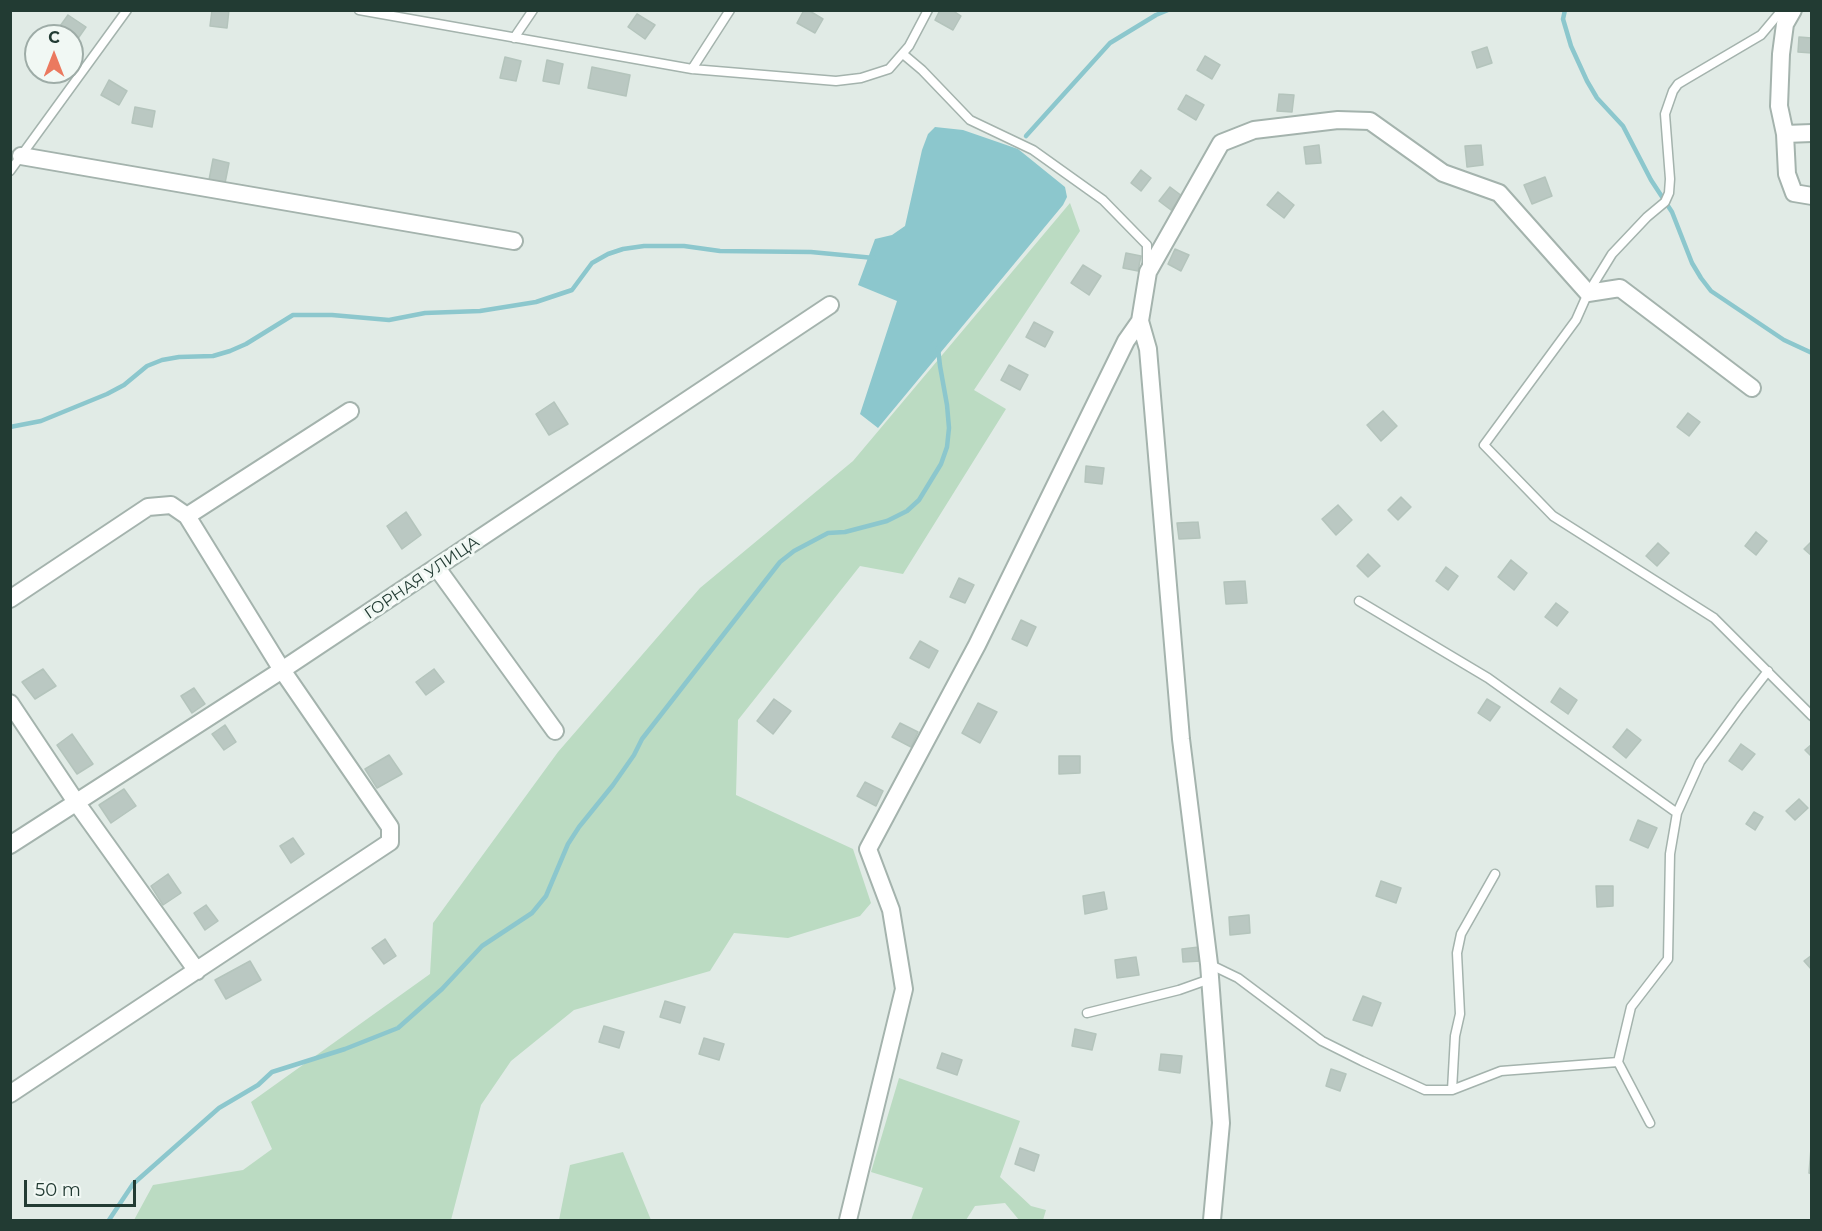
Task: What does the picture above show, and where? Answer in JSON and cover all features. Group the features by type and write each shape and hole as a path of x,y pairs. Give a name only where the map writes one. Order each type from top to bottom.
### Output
{"street":[{"path":"1793,10 1785,24 1781,54 1779,106 1785,134 1787,174 1794,194 1812,196"},
{"path":"1212,1221 1221,1123 1210,971 1181,740 1148,349 1140,321 1148,272 1221,143 1254,130 1338,120 1370,121 1443,173 1498,194 1588,293 1620,288 1752,388"},
{"path":"1785,134 1812,133"},
{"path":"21,156 514,241"},
{"name":"ГОРНАЯ УЛИЦА","path":"10,844 282,670 830,305"},
{"path":"848,1221 904,989 891,910 868,849 977,645 1126,341 1140,321"},
{"path":"187,516 350,411"},
{"path":"10,599 148,507 171,504 187,516 282,670 390,826 390,842 10,1094"},
{"path":"437,568 555,731"},
{"path":"10,703 76,802 197,971"}],"lane":[{"path":"10,171 127,10"},
{"path":"359,10 692,69 836,81 861,78 889,69 903,54 928,10"},
{"path":"514,38 533,10"},
{"path":"692,69 730,10"},
{"path":"1782,10 1761,35 1678,84 1673,91 1665,114 1669,193 1660,207 1647,217 1612,254 1588,293 1576,320 1484,445 1553,516 1714,618 1812,716"},
{"path":"903,54 922,70 970,120 1033,150 1103,200 1147,245 1148,272"},
{"path":"1359,601 1488,678 1677,813"},
{"path":"1650,1123 1618,1062 1631,1007 1668,959 1670,854 1677,813 1700,762 1768,671"},
{"path":"1452,1090 1455,1036 1460,1014 1457,953 1461,934 1496,874"},
{"path":"1087,1013 1179,990 1210,971 1238,978 1322,1041 1425,1090 1452,1090 1500,1071 1618,1062"}],"green space":[{"path":"1070,203 1080,231 974,390 1006,409 903,574 860,566 738,720 736,795 853,849 871,903 860,916 788,938 734,933 710,971 574,1010 511,1061 481,1105 451,1220 134,1220 153,1185 243,1170 272,1149 251,1102 430,974 433,923 558,752 700,588 853,461"},
{"path":"899,1078 1020,1121 1000,1177 1031,1206 1046,1210 1043,1220 1019,1220 1005,1203 975,1206 966,1220 911,1220 923,1188 871,1172"},
{"path":"623,1152 651,1220 559,1220 570,1165"}],"water":[{"path":"935,127 963,130 1018,149 1065,187 1067,197 1063,205 878,428 860,414 897,301 858,285 875,239 892,235 905,226 922,150 928,134"}],"building":[{"path":"212,10 229,10 227,28 210,26"},
{"path":"804,10 823,19 815,33 797,23"},
{"path":"940,10 952,10 961,16 953,30 935,20"},
{"path":"637,14 655,25 645,39 628,27"},
{"path":"68,15 82,24 62,24"},
{"path":"1799,37 1812,38 1812,53 1798,52"},
{"path":"1487,47 1492,63 1477,68 1472,52"},
{"path":"1205,56 1220,65 1212,79 1197,70"},
{"path":"505,57 521,61 516,81 500,78"},
{"path":"547,60 563,64 559,84 543,81"},
{"path":"592,67 630,75 626,96 588,88"},
{"path":"109,80 127,91 119,105 101,95"},
{"path":"1279,94 1294,95 1292,112 1277,111"},
{"path":"1186,95 1204,105 1196,120 1178,109"},
{"path":"135,107 155,111 152,127 132,123"},
{"path":"1319,145 1321,163 1306,164 1304,147"},
{"path":"1481,145 1483,165 1467,167 1465,146"},
{"path":"213,159 229,163 225,183 209,180"},
{"path":"1141,170 1151,178 1141,191 1131,183"},
{"path":"1545,177 1552,196 1532,204 1524,185"},
{"path":"1170,187 1182,196 1171,210 1159,201"},
{"path":"1278,192 1294,205 1284,218 1267,205"},
{"path":"1175,249 1189,255 1181,271 1168,264"},
{"path":"1126,253 1141,256 1138,271 1123,268"},
{"path":"1083,265 1101,276 1089,295 1071,283"},
{"path":"1034,322 1053,332 1045,347 1026,337"},
{"path":"1009,365 1028,375 1020,390 1001,380"},
{"path":"554,402 568,424 549,435 536,414"},
{"path":"1383,411 1397,426 1381,441 1367,425"},
{"path":"1688,413 1700,422 1689,436 1677,427"},
{"path":"1086,466 1104,468 1102,484 1085,482"},
{"path":"1401,497 1411,507 1398,520 1388,510"},
{"path":"1338,505 1352,520 1336,535 1322,519"},
{"path":"406,512 421,535 402,549 387,526"},
{"path":"1198,522 1200,538 1179,539 1177,523"},
{"path":"1756,532 1767,541 1756,555 1745,546"},
{"path":"1812,541 1812,556 1804,549"},
{"path":"1658,543 1669,553 1657,566 1646,556"},
{"path":"1368,554 1380,566 1368,577 1357,566"},
{"path":"1511,560 1527,573 1514,590 1498,577"},
{"path":"1446,567 1458,576 1448,590 1436,581"},
{"path":"959,578 974,585 965,603 950,597"},
{"path":"1245,581 1247,603 1226,604 1224,582"},
{"path":"1556,603 1568,612 1557,626 1545,617"},
{"path":"1021,620 1036,627 1027,646 1012,639"},
{"path":"920,641 938,651 929,668 910,658"},
{"path":"43,669 56,686 35,699 22,682"},
{"path":"434,669 444,682 426,695 416,682"},
{"path":"194,688 205,704 192,713 181,696"},
{"path":"1560,688 1577,700 1568,714 1551,702"},
{"path":"774,699 791,711 773,734 757,721"},
{"path":"1487,699 1500,707 1490,721 1478,713"},
{"path":"978,703 997,712 980,743 962,733"},
{"path":"900,723 918,732 911,747 892,737"},
{"path":"225,725 236,742 224,750 212,734"},
{"path":"1627,729 1641,740 1626,758 1613,747"},
{"path":"72,734 93,764 77,774 57,745"},
{"path":"1741,744 1755,754 1742,770 1729,761"},
{"path":"1812,744 1812,757 1805,750"},
{"path":"389,755 402,774 377,788 365,769"},
{"path":"1059,756 1080,756 1080,773 1059,774"},
{"path":"865,782 883,791 876,806 857,796"},
{"path":"124,789 136,806 111,823 99,805"},
{"path":"1799,799 1808,808 1795,820 1786,811"},
{"path":"1754,812 1763,817 1755,830 1746,824"},
{"path":"1638,820 1657,828 1648,848 1630,840"},
{"path":"293,838 304,854 291,863 280,846"},
{"path":"168,874 181,893 163,905 151,886"},
{"path":"1381,881 1401,888 1396,903 1376,896"},
{"path":"1596,886 1613,886 1613,906 1597,907"},
{"path":"1104,892 1107,909 1085,914 1083,896"},
{"path":"206,905 218,921 205,930 194,913"},
{"path":"1249,915 1250,933 1230,935 1229,917"},
{"path":"385,939 396,956 384,964 372,948"},
{"path":"1199,947 1201,961 1183,962 1182,949"},
{"path":"1812,955 1812,970 1804,961"},
{"path":"1136,957 1139,975 1117,978 1115,960"},
{"path":"250,961 261,980 226,999 215,980"},
{"path":"1363,996 1381,1003 1372,1026 1353,1020"},
{"path":"665,1001 685,1007 680,1023 660,1017"},
{"path":"604,1026 624,1032 619,1048 599,1042"},
{"path":"1075,1029 1096,1034 1092,1050 1072,1046"},
{"path":"704,1038 724,1044 719,1060 699,1054"},
{"path":"942,1053 962,1060 957,1075 937,1068"},
{"path":"1161,1054 1182,1056 1180,1073 1159,1070"},
{"path":"1331,1069 1346,1074 1340,1091 1326,1086"},
{"path":"1020,1148 1039,1155 1034,1171 1015,1164"},
{"path":"1812,1148 1812,1174 1809,1173"}],"waterway":[{"path":"1026,136 1110,43 1168,10"},
{"path":"1565,10 1563,19 1571,46 1587,81 1597,98 1623,126 1651,180 1672,212 1692,263 1701,278 1711,291 1784,340 1812,353"},
{"path":"10,427 41,421 107,394 124,385 147,366 162,360 213,356 230,351 246,344 293,315 332,315 389,320 425,313 480,311 536,302 572,290 592,263 623,249 644,246 684,246 720,251 811,252 874,258"},
{"path":"109,1220 133,1184 219,1108 258,1085 272,1072 345,1049 398,1028 442,989 482,946 532,913 546,896 568,844 579,827 613,785 642,739 780,562 794,551 828,533 845,532 887,521 907,511 919,500 941,464 947,447 949,428 947,405 938,348"}]}
